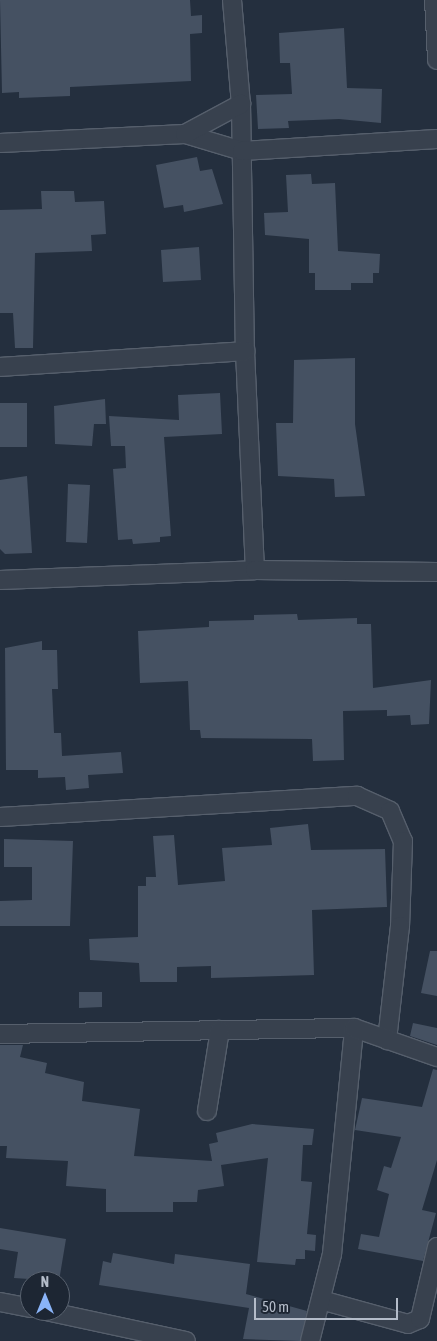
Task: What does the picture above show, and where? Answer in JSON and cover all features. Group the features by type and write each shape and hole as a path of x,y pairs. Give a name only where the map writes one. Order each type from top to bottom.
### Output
{"street":[{"path":"232,0 241,104 245,351 255,570"},
{"path":"434,0 437,60"},
{"path":"185,134 241,104"},
{"path":"0,143 185,134 242,151 437,139"},
{"path":"0,368 245,351"},
{"path":"0,580 255,570 437,572"},
{"path":"0,817 356,796 390,811 403,841 400,926 386,1040"},
{"path":"310,1341 332,1254 354,1028"},
{"path":"0,1034 354,1028 437,1057"},
{"path":"207,1111 220,1030"},
{"path":"321,1300 408,1324 420,1319 437,1247"},
{"path":"0,1302 20,1306"},
{"path":"70,1316 185,1341"}],"building":[{"path":"0,0 190,0 191,16 202,15 202,33 190,34 191,81 70,87 70,96 19,98 19,92 2,93"},
{"path":"344,28 347,88 382,89 381,123 339,119 288,121 289,128 258,129 256,95 292,94 290,63 280,63 279,33"},
{"path":"197,157 200,171 212,169 223,204 184,212 183,205 164,208 156,165"},
{"path":"311,174 312,184 335,183 338,251 380,254 379,273 373,273 373,283 351,283 351,290 315,290 315,273 309,273 309,239 265,235 264,213 288,212 286,175"},
{"path":"41,191 74,191 75,202 104,201 106,234 91,235 92,251 35,253 33,348 15,348 13,313 0,313 0,210 42,209"},
{"path":"199,247 201,280 163,282 161,250"},
{"path":"355,358 355,424 365,496 335,497 334,479 278,476 276,423 293,423 294,360"},
{"path":"220,393 222,434 164,437 171,536 160,537 160,542 133,544 132,539 118,540 113,469 126,468 125,446 111,446 109,416 179,420 178,395"},
{"path":"105,399 106,424 94,424 92,446 55,444 54,406"},
{"path":"0,403 27,403 27,447 0,447"},
{"path":"27,476 32,553 5,554 0,549 0,480"},
{"path":"68,484 90,485 87,543 66,542"},
{"path":"297,614 298,620 357,618 357,624 371,624 373,688 431,680 429,724 411,725 410,715 387,716 387,710 343,711 344,760 313,761 312,739 201,738 200,730 190,730 188,681 140,683 138,631 209,627 209,621 254,620 254,615"},
{"path":"42,641 42,650 57,650 58,689 52,689 54,733 61,733 62,756 121,752 123,773 88,775 89,788 66,790 65,777 38,778 38,770 6,770 5,648"},
{"path":"308,824 311,850 385,849 387,907 312,910 314,975 211,978 211,966 177,967 177,982 140,982 139,963 90,960 89,939 138,937 138,886 146,886 146,877 156,877 153,836 174,835 178,885 225,881 222,848 272,845 270,828"},
{"path":"4,839 73,841 70,926 0,926 0,901 32,900 32,867 4,867"},
{"path":"430,951 437,951 437,996 421,993"},
{"path":"79,992 102,992 102,1007 79,1008"},
{"path":"413,1023 437,1028 437,1045 410,1036"},
{"path":"0,1045 23,1045 20,1057 47,1063 45,1073 84,1082 82,1101 140,1109 134,1156 212,1161 209,1144 218,1142 216,1133 252,1124 314,1129 312,1145 303,1145 301,1181 312,1182 307,1234 316,1235 315,1251 305,1250 305,1259 296,1259 295,1265 257,1262 268,1158 221,1165 224,1186 198,1190 197,1202 173,1202 173,1212 106,1212 106,1189 66,1186 68,1161 6,1158 7,1146 0,1146"},
{"path":"433,1069 437,1070 437,1160 422,1210 436,1213 423,1261 358,1249 361,1234 379,1237 389,1194 377,1190 384,1166 391,1168 401,1137 355,1130 362,1098 422,1107"},
{"path":"0,1228 66,1239 61,1271 20,1271 20,1278 14,1278 18,1252 0,1249"},
{"path":"113,1253 174,1264 175,1254 250,1264 246,1294 307,1311 300,1341 243,1339 249,1308 99,1285 103,1261 111,1263"}]}
